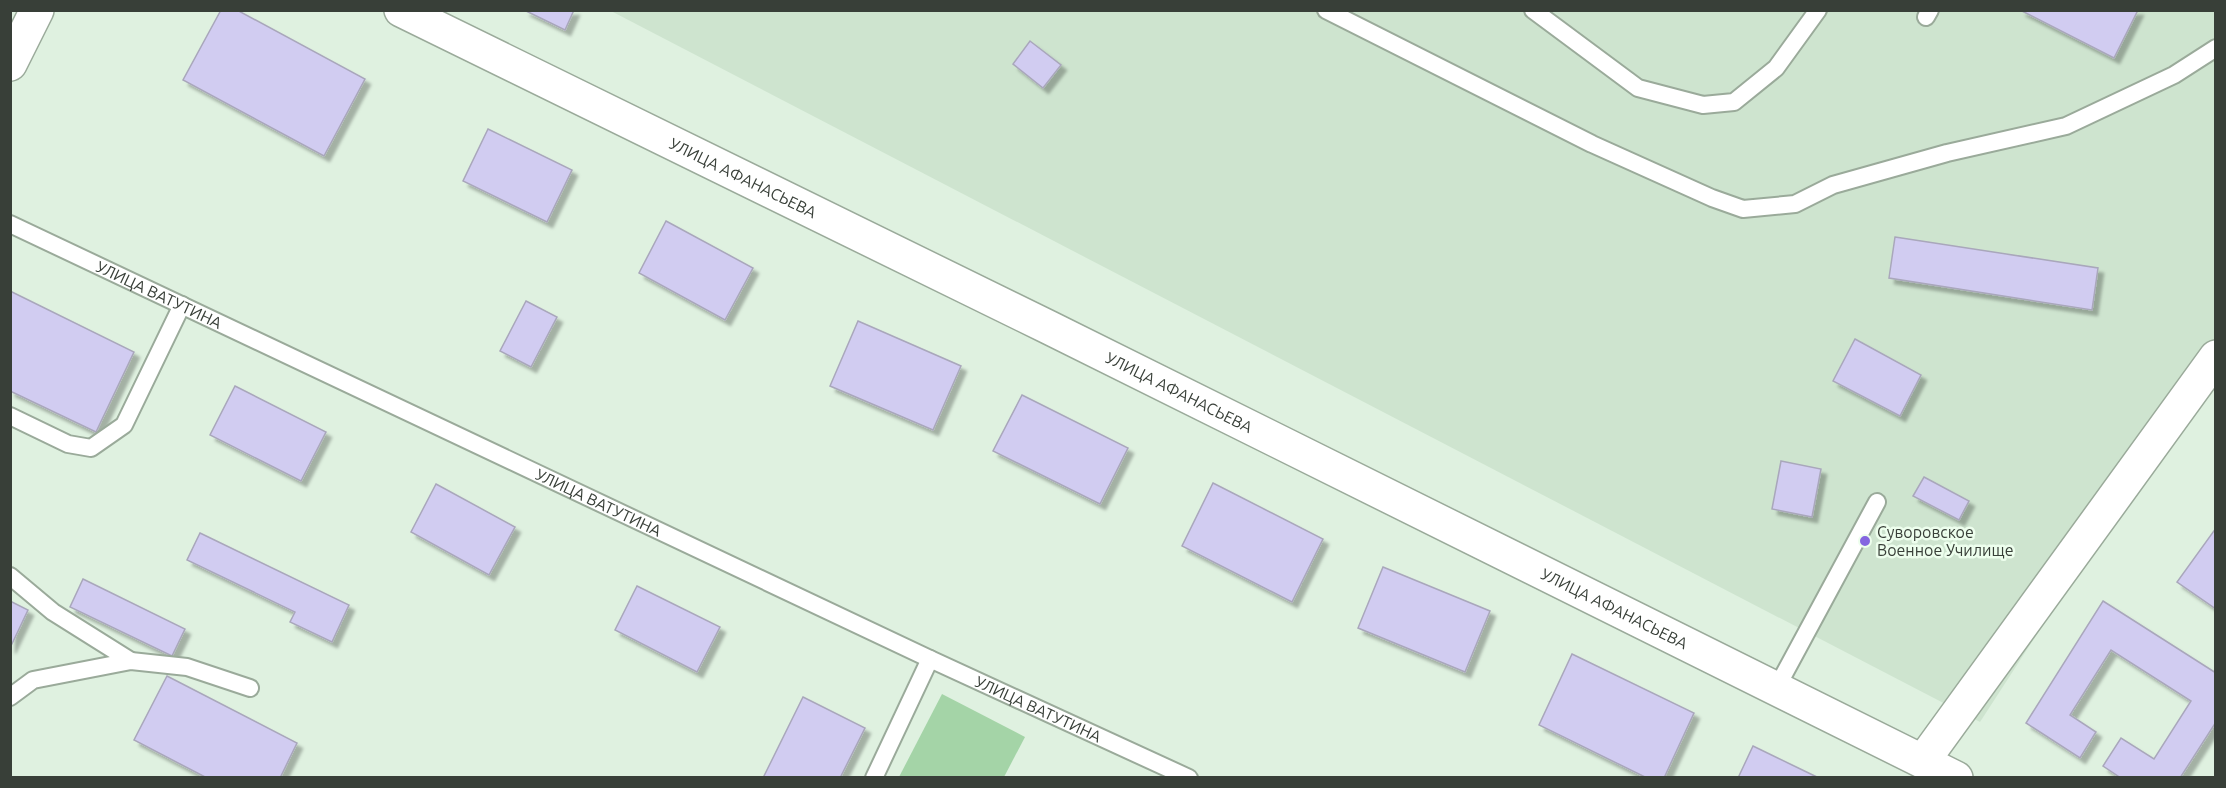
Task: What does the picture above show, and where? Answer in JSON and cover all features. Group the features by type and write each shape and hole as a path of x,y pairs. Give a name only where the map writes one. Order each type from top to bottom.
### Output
{"street":[{"path":"10,64 37,10"},
{"name":"УЛИЦА АФАНАСЬЕВА","path":"401,10 1048,327 1956,777"},
{"path":"1923,761 2216,357"}],"lane":[{"path":"1326,10 1592,144 1712,198 1743,208 1795,204 1833,185 1947,153 2066,126 2174,75 2216,48"},
{"path":"1533,10 1638,88 1703,105 1734,102 1776,68 1818,10"},
{"name":"УЛИЦА ВАТУТИНА","path":"10,224 930,659 1189,777"},
{"path":"10,416 68,444 90,448 124,425 182,304"},
{"path":"1776,689 1877,502"},
{"path":"10,576 53,612 131,661"},
{"path":"874,777 930,659"},
{"path":"10,698 33,680 131,661 187,667 250,688"}],"shaded area":[{"name":"Суворовское Военное Училище","path":"611,11 2215,11 2215,360 1980,722"}],"green space":[{"path":"942,694 1025,737 1004,777 899,777"}],"building":[{"path":"221,10 237,10 365,79 324,156 183,80"},
{"path":"524,10 574,10 565,30"},
{"path":"2020,10 2138,10 2114,58"},
{"path":"1030,41 1061,65 1043,88 1013,64"},
{"path":"488,129 572,170 547,222 463,181"},
{"path":"666,221 753,268 725,320 639,273"},
{"path":"1895,237 2098,268 2092,310 1889,278"},
{"path":"10,291 134,352 96,432 10,391"},
{"path":"526,301 557,317 531,367 500,351"},
{"path":"858,321 961,366 933,430 830,386"},
{"path":"1855,339 1921,375 1900,416 1833,381"},
{"path":"235,386 326,432 301,481 210,435"},
{"path":"1022,395 1128,448 1100,504 993,451"},
{"path":"1781,461 1821,469 1812,517 1772,509"},
{"path":"1924,477 1969,501 1959,520 1913,496"},
{"path":"1213,483 1323,539 1292,602 1182,546"},
{"path":"436,484 515,527 489,575 411,532"},
{"path":"2216,528 2216,609 2177,582"},
{"path":"200,533 349,605 332,642 290,622 295,612 187,560"},
{"path":"1383,567 1490,611 1465,672 1358,628"},
{"path":"83,579 185,629 172,656 70,607"},
{"path":"637,586 720,627 697,672 615,630"},
{"path":"10,601 28,610 10,648"},
{"path":"2103,601 2216,673 2216,722 2180,778 2121,778 2103,766 2121,738 2154,759 2191,701 2111,650 2070,715 2096,732 2080,758 2026,723"},
{"path":"1572,654 1694,713 1664,778 1647,778 1539,725"},
{"path":"167,676 297,743 280,778 207,778 134,740"},
{"path":"803,697 865,728 840,778 763,778"},
{"path":"1753,746 1819,778 1738,778"}],"place":[{"name":"Суворовское Военное Училище","path":"1865,541"}]}
